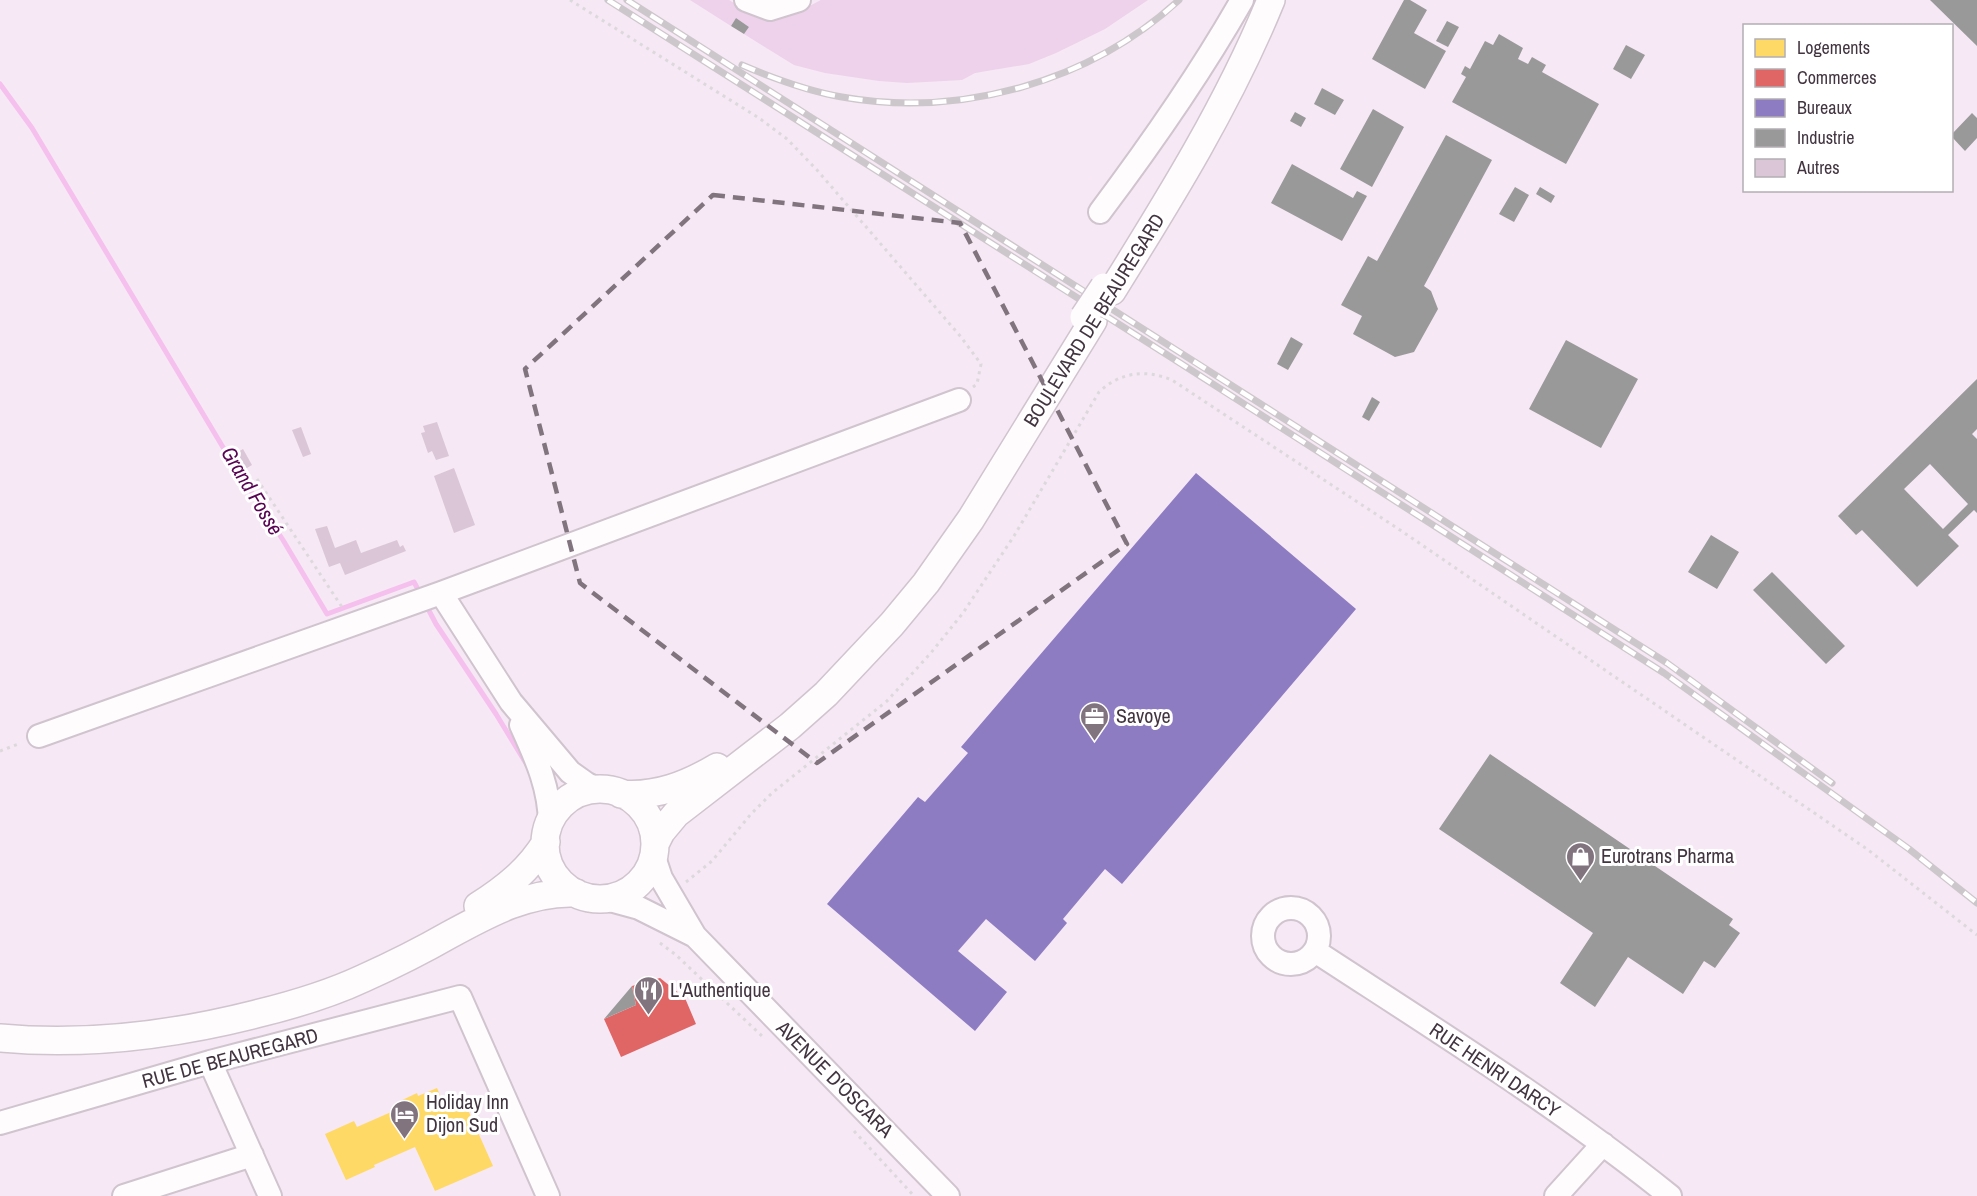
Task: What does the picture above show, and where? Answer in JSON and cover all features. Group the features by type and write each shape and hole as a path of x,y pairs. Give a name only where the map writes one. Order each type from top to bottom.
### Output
{"main road":[{"name":"BOULEVARD DE BEAUREGARD","path":"1108,289 1223,80 1260,0"},
{"name":"BOULEVARD DE BEAUREGARD","path":"886,623 940,546 1186,172 1234,80 1271,0"},
{"path":"0,1028 74,1031 162,1022 249,1005 312,987 373,963 475,908 517,878 531,863 558,810 566,801 579,794 610,792 634,795 662,791 696,779 757,738 815,689 886,623"},
{"path":"548,833 546,853 552,871 564,885 576,893 593,899 606,899 627,892 645,876 661,832 676,814 790,726 826,694 886,623"},
{"path":"610,792 633,800 642,809 650,820 654,832 654,851"},
{"path":"0,1038 37,1041 99,1040 165,1033 246,1016 297,1003 363,979 480,918 510,905 554,893 576,893"}],"street":[{"path":"746,0 770,9 799,0"},
{"path":"1100,212 1182,96 1242,0"},
{"path":"39,736 441,592 959,400"},
{"path":"441,592 511,702 563,765 587,784 610,792"},
{"path":"511,702 542,773 548,801 548,833"},
{"name":"AVENUE D'OSCARA","path":"654,851 661,878 695,936 948,1196"},
{"name":"AVENUE D'OSCARA","path":"606,899 630,904 695,936"},
{"name":"RUE HENRI DARCY","path":"1315,951 1518,1084 1603,1144 1670,1196"},
{"name":"RUE DE BEAUREGARD","path":"0,1123 210,1062 460,998 548,1196"},
{"path":"210,1062 270,1196"},
{"path":"1556,1196 1603,1144"},
{"path":"124,1196 152,1191 252,1155"}],"path":[{"path":"570,0 759,118 787,139 817,170 961,337 981,364 977,384 959,400"},
{"path":"670,895 712,861 751,814 772,793 887,701 963,613 1014,536 1099,392 1116,379 1131,374 1145,373 1160,375 1172,380 1400,530 1867,849 1977,935"},
{"path":"257,479 339,602"},
{"path":"652,936 676,955 767,1041"},
{"path":"849,1125 914,1196"}],"highlighted area":[{"path":"713,195 960,223 1127,544 817,763 580,583 525,369"}],"shaded area":[{"path":"690,0 729,0 755,16 772,17 798,12 821,0 1148,0 1105,29 1029,64 975,73 962,80 907,83 825,73 794,65 744,34 749,27 736,18 731,26"}],"building: Logements":[{"name":"Holiday Inn Dijon Sud","path":"437,1088 446,1109 464,1101 493,1166 435,1191 415,1147 346,1180 325,1134 354,1121 357,1127 398,1109 396,1103 417,1093 418,1096"}],"building: Commerces":[{"path":"660,978 685,998 696,1024 621,1057 604,1019 636,1005 632,986"}],"building: Bureaux":[{"path":"1196,473 1356,609 1122,884 1105,869 1063,919 1067,923 1035,961 986,919 958,951 1007,992 975,1031 827,904 918,797 925,802 968,753 961,747"}],"building: Industrie":[{"path":"1404,0 1410,0 1427,10 1414,33 1446,51 1425,89 1372,59"},
{"path":"1930,0 1977,0 1977,46"},
{"path":"736,18 749,27 744,34 731,26"},
{"path":"1447,21 1459,27 1448,47 1436,41"},
{"path":"1499,34 1523,48 1518,59 1528,64 1532,57 1546,65 1542,72 1599,104 1566,164 1452,102 1466,77 1461,74 1465,66 1470,69 1485,41 1493,45"},
{"path":"1626,45 1645,55 1631,79 1613,69"},
{"path":"1322,88 1344,100 1335,115 1314,104"},
{"path":"1373,109 1404,127 1372,187 1340,169"},
{"path":"1295,112 1306,118 1301,127 1290,121"},
{"path":"1972,113 1977,118 1977,138 1965,151 1953,138 1953,133"},
{"path":"1446,135 1492,160 1424,286 1431,291 1438,309 1414,352 1395,357 1353,334 1362,316 1341,305 1368,256 1377,261"},
{"path":"1292,164 1353,198 1357,191 1367,196 1342,241 1271,203"},
{"path":"1515,187 1529,195 1514,222 1499,214"},
{"path":"1540,187 1555,196 1551,203 1536,194"},
{"path":"1291,337 1303,344 1288,370 1277,364"},
{"path":"1566,340 1638,379 1601,448 1529,409"},
{"path":"1977,379 1977,429 1972,434 1977,439 1977,513 1974,510 1948,535 1959,546 1917,587 1862,530 1856,535 1838,516","holes":["1930,464 1968,504 1943,529 1904,489"]},
{"path":"1372,397 1380,402 1369,421 1362,417"},
{"path":"1711,535 1739,552 1717,589 1688,572"},
{"path":"1772,572 1845,646 1826,664 1753,590"},
{"path":"1490,754 1733,919 1729,925 1740,933 1715,968 1704,961 1683,994 1628,957 1595,1007 1560,983 1593,933 1439,829"},
{"path":"632,986 636,1005 604,1019"}],"building: Autres":[{"path":"437,422 449,456 436,460 432,451 428,453 421,433 425,432 423,426"},
{"path":"301,427 311,454 303,457 292,430"},
{"path":"243,449 252,465 242,471 233,455"},
{"path":"454,468 475,525 454,533 434,476"},
{"path":"327,526 335,548 356,540 361,553 397,540 400,547 403,545 406,551 345,575 340,563 329,567 315,529"}],"waterway":[{"name":"Grand Fossé","path":"0,84 32,128 233,464 283,540 327,614 414,582 421,595"},
{"name":"Grand Fossé","path":"425,603 436,624 527,765"}],"railway":[{"path":"608,0 1664,673 1909,849 1977,903"},
{"path":"627,0 1667,663 1832,783"},
{"path":"742,65 792,84 842,97 887,102 932,102 977,97 1022,87 1065,72 1106,53 1144,29 1179,0"}],"place":[{"name":"Savoye","path":"1095,742"},
{"name":"Eurotrans Pharma","path":"1580,882"},
{"name":"L'Authentique","path":"649,1016"},
{"name":"Holiday Inn Dijon Sud","path":"405,1140"}]}
